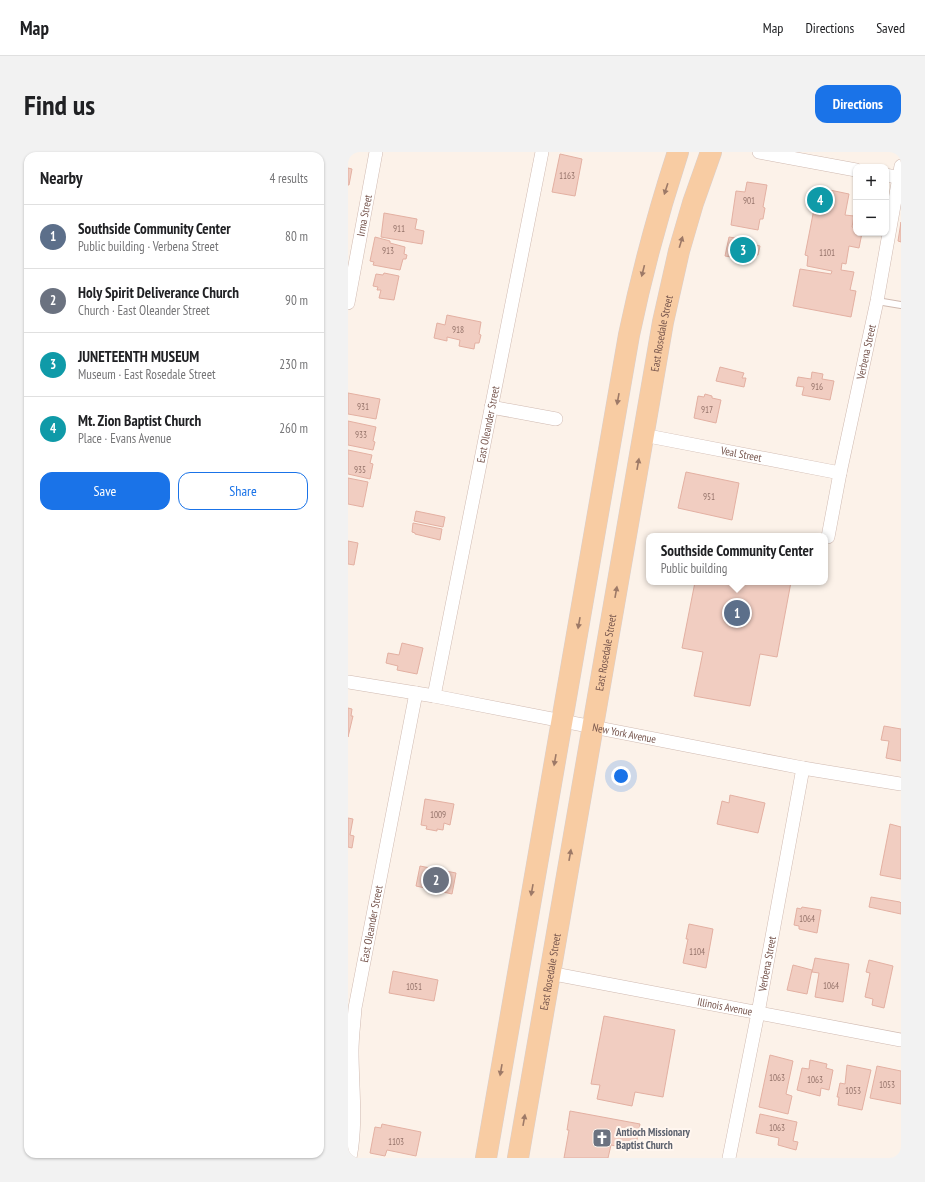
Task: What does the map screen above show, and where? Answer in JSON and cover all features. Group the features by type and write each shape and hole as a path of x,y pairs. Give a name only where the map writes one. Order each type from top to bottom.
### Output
{"main road":[{"path":"486,1158 638,289 651,239 678,152"},
{"name":"East Rosedale Street","path":"518,1158 663,322 679,251 693,203 711,152"}],"street":[{"name":"Irma Street","path":"348,303 376,152"},
{"name":"East Oleander Street","path":"434,696 542,152"},
{"path":"759,152 853,169"},
{"name":"Verbena Street","path":"828,537 840,473 877,300 897,174"},
{"path":"491,407 556,420"},
{"name":"Veal Street","path":"643,435 840,473"},
{"name":"New York Avenue","path":"348,682 434,696 803,768 901,784"},
{"name":"East Oleander Street","path":"350,1158 354,1121 352,1051 355,1008 416,693"},
{"name":"Verbena Street","path":"729,1158 758,1013 803,768"},
{"name":"Illinois Avenue","path":"549,973 901,1040"}],"lane":[{"path":"877,300 901,305"}],"building":[{"path":"560,154 582,159 575,196 552,192"},
{"path":"348,168 352,169 349,185 348,185"},
{"path":"747,182 767,185 763,207 765,208 763,219 760,219 758,230 731,225 736,191 745,192"},
{"path":"825,189 849,194 845,215 853,216 853,236 861,236 859,248 849,246 846,264 842,263 841,270 854,272 850,290 856,291 851,317 793,306 800,269 831,274 832,271 807,266 808,256 805,255 814,209 824,211 825,204 821,203 822,196 828,196 824,195"},
{"path":"384,213 417,219 415,229 424,231 422,244 381,237"},
{"path":"901,222 901,242 898,241"},
{"path":"375,237 405,247 404,254 407,255 406,259 403,259 400,270 373,265 374,262 370,261"},
{"path":"729,237 753,241 752,244 760,246 758,255 751,254 750,260 725,256"},
{"path":"384,273 399,276 394,300 379,298 381,290 377,290 378,287 373,286 376,274 383,275"},
{"path":"447,315 481,322 479,334 481,335 479,343 475,343 474,349 459,346 460,340 447,337 447,341 434,338 437,323 445,325"},
{"path":"720,367 744,373 742,378 746,378 744,387 716,381"},
{"path":"812,372 823,374 822,379 834,381 830,400 802,395 804,387 796,386 798,377 811,379"},
{"path":"348,393 380,399 376,419 348,414"},
{"path":"705,394 712,396 712,398 721,400 716,423 694,418 698,396 704,397"},
{"path":"348,421 376,427 373,450 348,445"},
{"path":"348,450 372,455 370,463 373,464 370,479 348,474"},
{"path":"686,472 739,483 732,520 678,508"},
{"path":"348,478 368,482 363,507 348,504"},
{"path":"416,511 445,517 443,527 414,521"},
{"path":"413,523 442,529 440,540 415,534 412,532"},
{"path":"348,541 358,543 354,565 348,564"},
{"path":"694,585 790,585 777,657 760,654 750,706 694,696 703,652 682,648"},
{"path":"402,643 423,648 417,674 397,670 398,666 386,663 388,653 399,655"},
{"path":"348,708 352,709 351,716 353,716 348,737"},
{"path":"884,726 901,729 901,761 886,758 889,741 881,740"},
{"path":"730,795 765,803 758,833 717,824 722,801 729,803"},
{"path":"425,799 454,804 450,825 444,823 443,830 437,829 437,831 426,829 427,826 421,825"},
{"path":"348,818 353,819 350,835 354,836 352,848 348,847"},
{"path":"890,824 901,827 901,879 880,875"},
{"path":"420,866 456,873 452,894 416,886"},
{"path":"871,897 900,902 901,914 869,907"},
{"path":"802,907 821,910 817,933 799,929 799,926 794,925 797,908 801,909"},
{"path":"689,924 713,929 706,968 683,963 688,939 686,939"},
{"path":"815,958 849,964 843,1002 815,997 819,973 812,972"},
{"path":"869,960 893,966 884,1008 872,1005 873,999 865,997 870,973 866,972"},
{"path":"793,965 812,970 807,994 787,990"},
{"path":"393,971 438,980 434,1001 389,993"},
{"path":"604,1016 675,1030 663,1097 635,1092 632,1106 597,1099 600,1085 591,1084"},
{"path":"770,1055 793,1061 786,1094 792,1096 788,1114 759,1107"},
{"path":"810,1060 827,1064 826,1068 833,1070 829,1090 821,1088 820,1096 797,1090 802,1068 809,1069"},
{"path":"847,1065 871,1070 862,1110 838,1105 839,1097 837,1097 840,1083 845,1084"},
{"path":"877,1066 901,1071 901,1104 870,1098"},
{"name":"Antioch Missionary Baptist Church","path":"570,1111 640,1124 635,1150 611,1145 608,1158 564,1158 569,1130 567,1130"},
{"path":"760,1114 797,1122 793,1141 798,1142 796,1150 778,1145 779,1138 756,1133"},
{"path":"382,1124 421,1132 416,1156 387,1150 385,1156 370,1153 375,1127 381,1128"}],"place":[{"name":"Mt. Zion Baptist Church","path":"820,200"},
{"name":"JUNETEENTH MUSEUM","path":"743,250"},
{"name":"Southside Community Center","path":"737,613"},
{"name":"Holy Spirit Deliverance Church","path":"436,880"},
{"name":"Antioch Missionary Baptist Church","path":"602,1138"}]}
